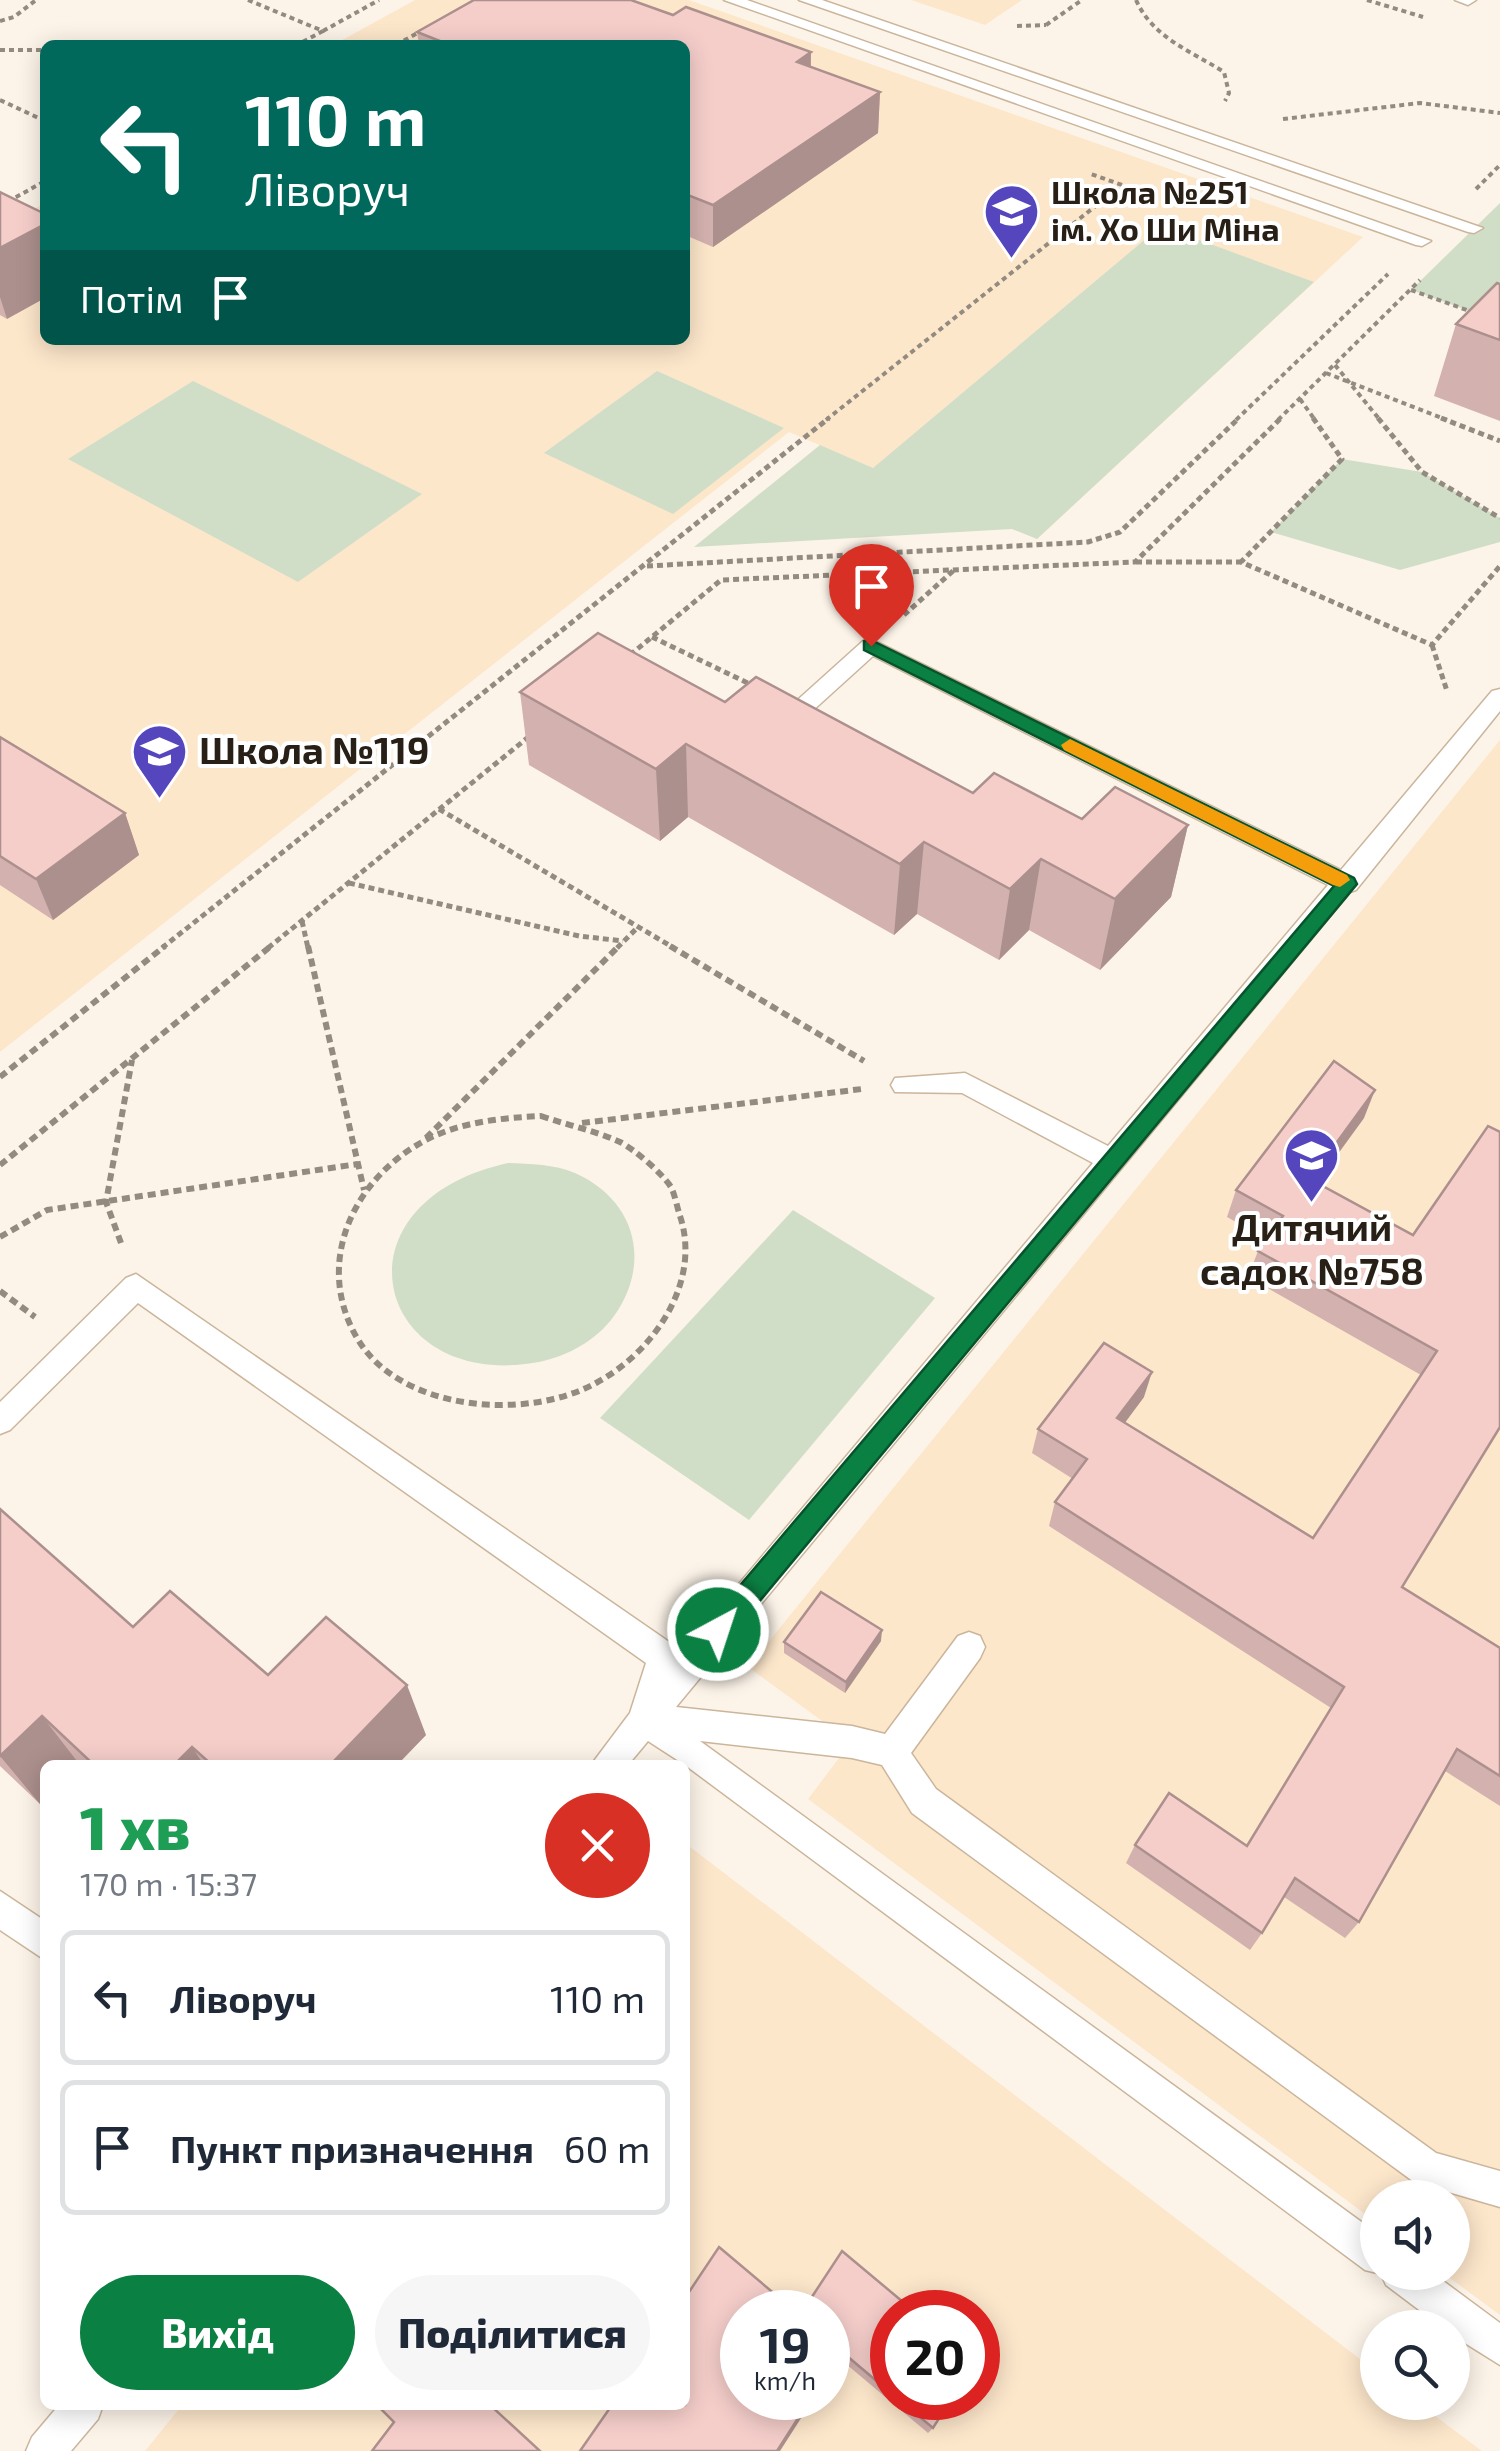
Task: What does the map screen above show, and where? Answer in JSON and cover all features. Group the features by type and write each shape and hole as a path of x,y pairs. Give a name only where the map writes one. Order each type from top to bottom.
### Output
{"lane":[{"path":"732,0 1422,241"},
{"path":"808,0 1474,228"},
{"path":"801,709 871,646 1347,884"},
{"path":"611,1760 1347,884 1500,696"},
{"path":"904,1084 964,1083 1113,1161"},
{"path":"0,1421 136,1286 664,1658 644,1718"},
{"path":"892,1752 969,1647"},
{"path":"644,1718 852,1742 892,1752 924,1801 1427,2169 1500,2189"},
{"path":"644,1718 1360,2243"},
{"path":"0,1908 40,1939"},
{"path":"1424,2290 1500,2346"},
{"path":"46,2451 80,2410"}],"path":[{"path":"0,21 14,18 36,0"},
{"path":"248,0 323,31"},
{"path":"306,40 379,0"},
{"path":"1136,0 1141,16 1170,42 1224,72 1229,93 1220,110 1193,132"},
{"path":"405,40 430,26"},
{"path":"0,50 40,50"},
{"path":"0,100 40,119"},
{"path":"1193,132 1428,104 1476,106 1500,114"},
{"path":"1446,218 1500,165"},
{"path":"0,1077 1122,185 1085,172"},
{"path":"0,206 40,185"},
{"path":"1135,562 1474,228"},
{"path":"644,566 1088,542 1120,532 1422,241"},
{"path":"1411,290 1482,316"},
{"path":"1335,365 1422,472 1500,518"},
{"path":"1326,373 1500,441"},
{"path":"1240,562 1342,460 1300,399"},
{"path":"622,662 721,580 1135,562 1240,562 1432,645 1500,566"},
{"path":"871,646 955,569"},
{"path":"652,637 801,709"},
{"path":"0,1166 546,723"},
{"path":"439,810 904,1084"},
{"path":"348,883 579,936 623,940"},
{"path":"302,921 364,1192"},
{"path":"423,1141 501,1116 541,1116 580,1123 615,1137 645,1158 668,1184 684,1214 689,1249 685,1284 671,1318 647,1349 614,1375 574,1394 530,1405 486,1408 442,1399 403,1382 372,1359 350,1329 338,1295 337,1259 345,1224 364,1192 390,1164 423,1141 638,927"},
{"path":"133,1058 106,1202 136,1286"},
{"path":"580,1123 904,1084"},
{"path":"0,1237 48,1210 358,1164"}],"shaded area":[{"path":"415,0 689,0 1363,237 1037,539 789,432 0,1052 0,227 40,206 40,345 690,345 690,40 342,40"},
{"path":"911,0 1022,0 985,25"},
{"name":"Дитячий садок №758","path":"1500,740 1500,2315 1466,2290 1470,2290 1470,2180 1360,2180 1360,2210 808,1799 851,1742 748,1667"},
{"path":"690,1847 1360,2359 1360,2420 1441,2420 1482,2451 145,2451 178,2410 690,2410"}],"green space":[{"path":"1500,203 1500,322 1411,290"},
{"path":"1161,226 1314,282 1037,539 1012,529 694,547 820,445 873,468"},
{"path":"657,371 784,428 673,514 544,453"},
{"path":"193,381 422,494 298,582 68,459"},
{"path":"1342,459 1422,472 1500,518 1500,542 1400,570 1271,532"},
{"path":"508,1163 567,1170 596,1185 612,1199 632,1235 633,1275 614,1316 581,1346 539,1362 483,1364 439,1350 409,1323 394,1289 395,1252 413,1215 450,1184"},
{"path":"793,1210 935,1298 749,1520 600,1418"}],"building":[{"path":"474,0 631,0 673,15 686,7 811,52 797,62 880,92 713,205 690,196 690,40 437,40 417,32"},
{"path":"0,192 40,212 40,227 0,248"},
{"path":"1497,283 1500,340 1456,324"},
{"path":"598,633 725,702 756,677 973,793 994,773 1082,819 1115,787 1188,825 1115,899 1041,859 1010,889 924,842 900,864 686,744 656,769 520,692"},
{"path":"0,737 125,813 36,879 0,856"},
{"path":"1334,1061 1375,1090 1310,1179 1413,1235 1488,1126 1500,1132 1500,1427 1402,1587 1500,1648 1500,1776 1457,1749 1359,1922 1295,1878 1262,1933 1135,1845 1169,1793 1247,1846 1344,1687 1055,1502 1087,1459 1038,1429 1104,1343 1152,1372 1117,1418 1313,1538 1437,1351 1258,1251 1283,1216 1236,1190"},
{"path":"0,1509 133,1627 170,1591 268,1675 326,1617 407,1685 335,1760 206,1760 192,1747 179,1760 89,1760 42,1716 0,1756"},
{"path":"821,1592 882,1630 846,1682 784,1642"},
{"path":"719,2247 770,2290 720,2290 720,2420 797,2420 777,2451 580,2451 609,2410 690,2410 690,2290"},
{"path":"842,2251 889,2290 870,2290 870,2375 850,2359 850,2290 816,2290"},
{"path":"382,2410 495,2410 540,2451 372,2451 394,2422"}],"slow traffic":[{"path":"1070,745 1340,880"}],"place":[{"name":"Школа №251 ім. Хо Ши Міна","path":"1012,260"},
{"name":"Школа №119","path":"160,800"},
{"name":"Дитячий садок №758","path":"1312,1204"}],"route":[{"path":"718,1630 1347,884 871,646"}]}
